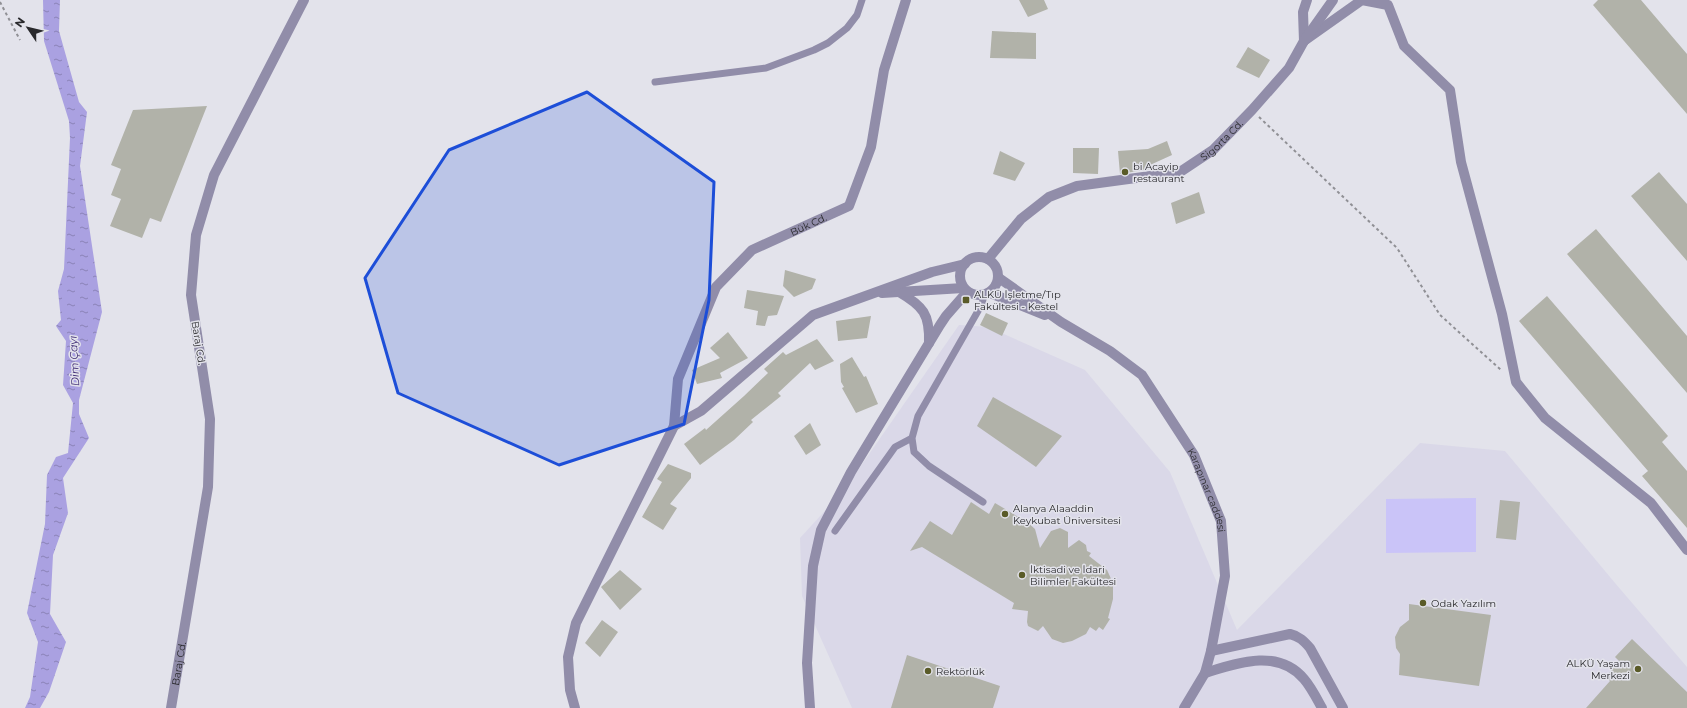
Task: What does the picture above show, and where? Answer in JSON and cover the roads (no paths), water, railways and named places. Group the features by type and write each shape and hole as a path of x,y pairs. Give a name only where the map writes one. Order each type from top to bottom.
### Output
{"street":[{"name":"Baraj Cd.","path":"171,708 208,487 210,420 192,295 196,235 214,175 304,0"},
{"name":"Bük Cd.","path":"674,426 678,379 716,287 752,250 849,206 871,147 884,70 906,0"},
{"path":"1304,41 1303,12 1307,0"},
{"name":"Sigorta Cd.","path":"988,259 1021,219 1050,197 1077,186 1180,172 1213,150 1252,110 1289,68 1304,41 1333,0"},
{"path":"1304,41 1362,0 1388,6 1404,46 1450,90 1461,162 1502,314 1516,382 1545,418 1651,503 1687,550"},
{"path":"575,708 570,690 568,657 576,624 674,426 701,411 813,315 932,272 964,264 976,257 988,259 997,267 999,278 996,286 976,293 953,308 946,316 851,472 821,530 812,573 807,662 810,708"},
{"path":"964,264 960,276 976,293"},
{"name":"Karapınar caddesi","path":"999,278 1062,322 1110,351 1142,375 1194,455 1221,521 1225,576 1211,651 1205,673 1184,708"},
{"path":"868,295 899,292 976,293"},
{"path":"899,292 916,302 924,312 930,327 929,343"},
{"name":"Karapınar caddesi","path":"976,293 1062,322"},
{"path":"1211,651 1290,634 1297,636 1310,648 1343,708"},
{"path":"1205,673 1242,662 1260,660 1284,664 1293,668 1305,679 1322,708"}],"lane":[{"path":"655,82 766,68 814,50 828,43 847,28 857,15 862,0"},
{"path":"976,293 982,304 918,416 912,438 914,452 929,466 983,502"},
{"path":"835,531 895,447 912,438"}],"water":[{"name":"Dim Çayı","path":"43,0 60,0 59,31 79,102 87,112 80,166 102,312 79,400 79,414 89,438 63,478 68,513 53,555 50,614 66,642 49,692 40,708 25,708 30,697 38,642 27,613 45,524 47,475 56,457 68,453 73,403 63,385 66,341 56,326 61,320 58,291 64,269 70,138 69,121 44,41"}],"place":[{"name":"bi Acayip restaurant","path":"1125,172"},
{"name":"ALKÜ İşletme/Tıp Fakültesi - Kestel","path":"966,300"},
{"name":"Alanya Alaaddin Keykubat Üniversitesi","path":"1005,514"},
{"name":"İktisadi ve İdari Bilimler Fakültesi","path":"1022,575"},
{"name":"Odak Yazılım","path":"1423,603"},
{"name":"ALKÜ Yaşam Merkezi","path":"1638,669"},
{"name":"Rektörlük","path":"928,671"}]}
